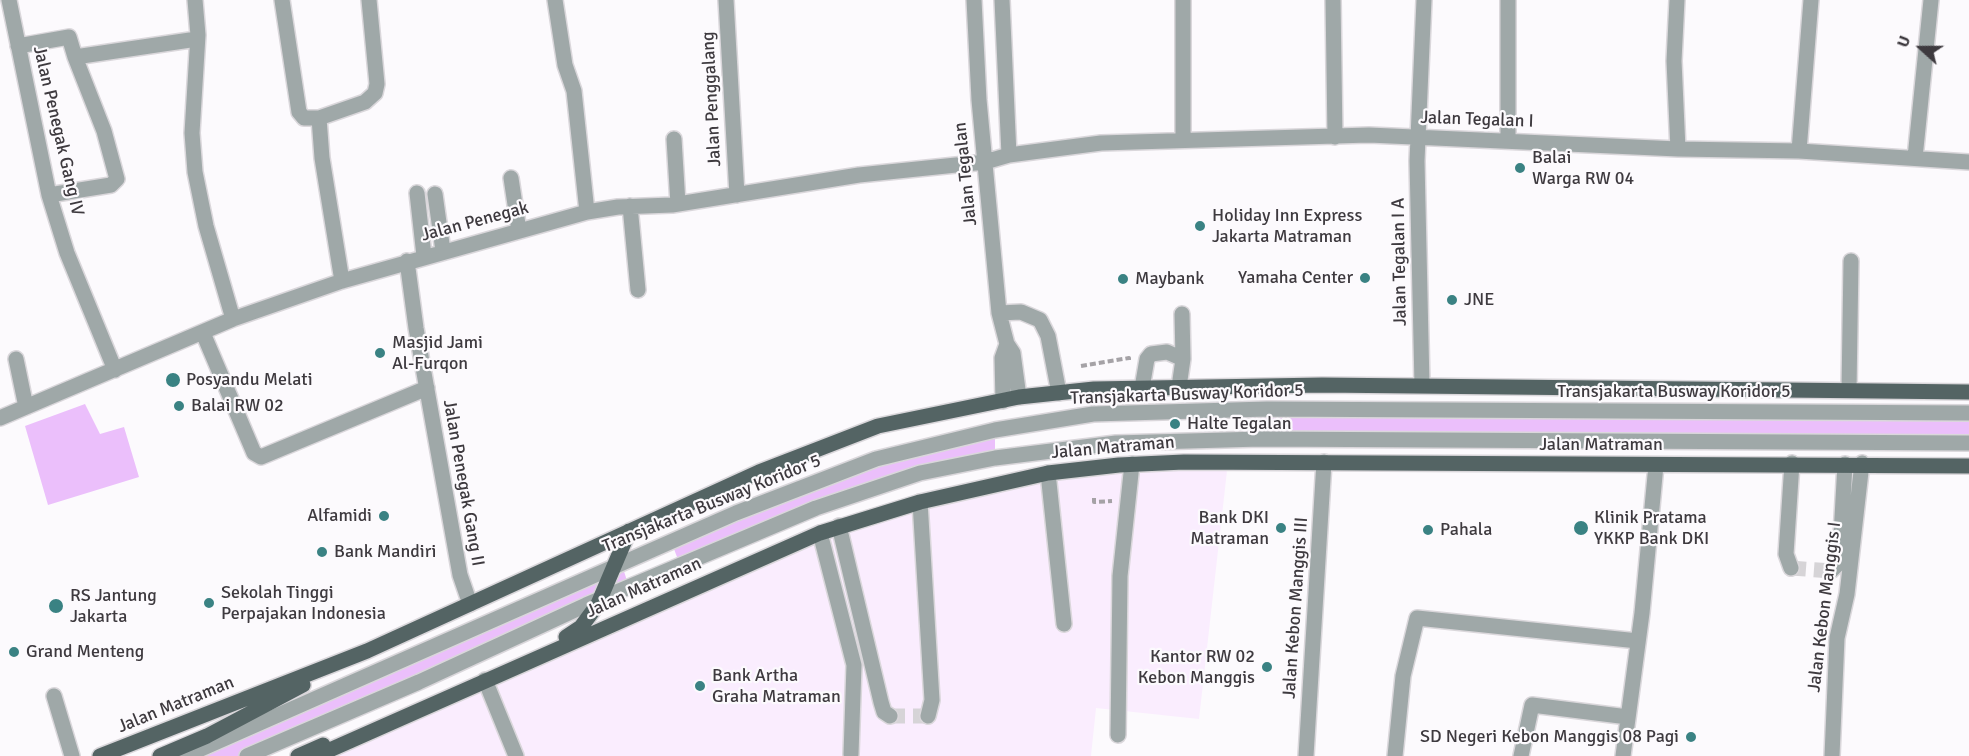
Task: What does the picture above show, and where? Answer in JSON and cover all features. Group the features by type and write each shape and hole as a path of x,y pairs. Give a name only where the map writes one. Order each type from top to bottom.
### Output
{"main road":[{"name":"Jalan Matraman","path":"100,756 367,651 759,472 878,426 1003,401 1059,393 1179,387 1422,386 1969,392"},
{"name":"Jalan Matraman","path":"322,755 485,680 820,533 920,502 1048,473 1132,464 1324,462 1969,466"},
{"name":"Jalan Matraman","path":"298,756 563,639 581,627 600,599 629,531"},
{"name":"Jalan Matraman","path":"160,756 207,736 367,651"}],"street":[{"name":"Jalan Penegak Gang IV","path":"9,0 49,195 67,253 115,370"},
{"path":"195,0 197,39 192,133 195,172 206,226 233,319"},
{"path":"282,0 299,112 304,118 319,118 365,102 375,93 369,0"},
{"path":"555,0 565,65 574,91 587,212"},
{"name":"Jalan Penggalang","path":"726,0 737,195"},
{"name":"Jalan Tegalan","path":"974,0 979,100 999,313 1007,344 1012,353 1019,398"},
{"path":"1002,0 1004,97 1009,155"},
{"path":"1183,0 1183,140"},
{"path":"1333,0 1335,137"},
{"name":"Jalan Tegalan I A","path":"1422,386 1417,237 1418,137 1424,0"},
{"path":"1508,0 1508,139"},
{"path":"1677,0 1674,61 1678,149"},
{"path":"1800,151 1811,0"},
{"path":"1915,158 1931,0"},
{"path":"18,46 69,37 104,131 117,179 111,185 49,195"},
{"path":"75,57 197,39"},
{"path":"979,100 1004,97"},
{"path":"319,118 325,178 342,281"},
{"name":"Jalan Tegalan I","path":"985,162 1009,155 1101,143 1369,135 1508,139 1678,149 1800,151 1969,162"},
{"path":"674,139 678,204"},
{"name":"Jalan Penegak","path":"0,418 233,319 407,261 587,212 630,206 678,204 860,175 985,162"},
{"path":"511,178 519,231"},
{"path":"417,193 424,256"},
{"path":"435,194 442,251"},
{"path":"630,206 638,290"},
{"name":"Jalan Penegak Gang II","path":"407,261 460,575 470,604"},
{"path":"1850,390 1851,261"},
{"path":"999,313 1021,312 1040,320 1047,336 1059,393"},
{"path":"1179,387 1183,359 1182,314"},
{"path":"203,333 254,453 258,456 265,456 427,388"},
{"name":"Jalan Tegalan","path":"1003,401 1002,358 1007,344"},
{"path":"1136,388 1151,354 1167,352 1183,359"},
{"path":"16,359 26,407"},
{"name":"Transjakarta Busway Koridor 5","path":"185,756 736,513 876,459 995,430 1092,414 1267,409 1969,413"},
{"path":"247,756 420,682 600,599 816,508 920,473 1078,446 1184,440 1340,438 1969,443"},
{"name":"Jalan Kebon Manggis III","path":"1306,756 1324,462"},
{"path":"1118,735 1120,576 1132,464"},
{"path":"1791,568 1786,554 1792,464"},
{"path":"1831,571 1838,564 1840,553 1845,464"},
{"name":"Jalan Kebon Manggis I","path":"1832,756 1838,638 1847,594 1862,464"},
{"path":"1623,756 1638,641 1656,465"},
{"path":"1048,473 1064,624"},
{"path":"920,502 932,700 928,716"},
{"path":"839,526 881,702 884,712 890,716"},
{"path":"820,533 854,665 851,754"},
{"path":"1395,756 1403,676 1417,618 1638,641"},
{"path":"485,680 516,756"},
{"path":"54,696 72,756"},
{"path":"1521,756 1532,705 1628,717"}],"path":[{"path":"1081,366 1129,358 1136,388"}],"shaded area":[{"path":"85,404 100,434 124,427 139,477 48,505 25,426"},
{"path":"1260,409 1969,413 1969,442 1261,439"},
{"path":"995,430 995,458 920,473 680,565 671,541 776,498"},
{"path":"1228,462 1199,719 1096,708 1091,756 310,756 863,518 1072,470"},
{"path":"621,562 629,587 247,756 184,756"}],"tunnel":[{"path":"1791,568 1831,571"},
{"path":"890,716 928,716"}],"place":[{"name":"Balai Warga RW 04","path":"1520,168"},
{"name":"Holiday Inn Express Jakarta Matraman","path":"1200,226"},
{"name":"Yamaha Center","path":"1365,278"},
{"name":"Maybank","path":"1123,279"},
{"name":"JNE","path":"1452,300"},
{"name":"Masjid Jami Al-Furqon","path":"380,353"},
{"name":"Posyandu Melati","path":"173,380"},
{"name":"Balai RW 02","path":"179,406"},
{"name":"Halte Tegalan","path":"1175,424"},
{"name":"Alfamidi","path":"384,516"},
{"name":"Bank DKI Matraman","path":"1281,528"},
{"name":"Klinik Pratama YKKP Bank DKI","path":"1581,528"},
{"name":"Pahala","path":"1428,530"},
{"name":"Bank Mandiri","path":"322,552"},
{"name":"Sekolah Tinggi Perpajakan Indonesia","path":"209,603"},
{"name":"RS Jantung Jakarta","path":"56,606"},
{"name":"Grand Menteng","path":"14,652"},
{"name":"Kantor RW 02 Kebon Manggis","path":"1267,667"},
{"name":"Bank Artha Graha Matraman","path":"700,686"},
{"name":"SD Negeri Kebon Manggis 08 Pagi","path":"1691,737"}]}
